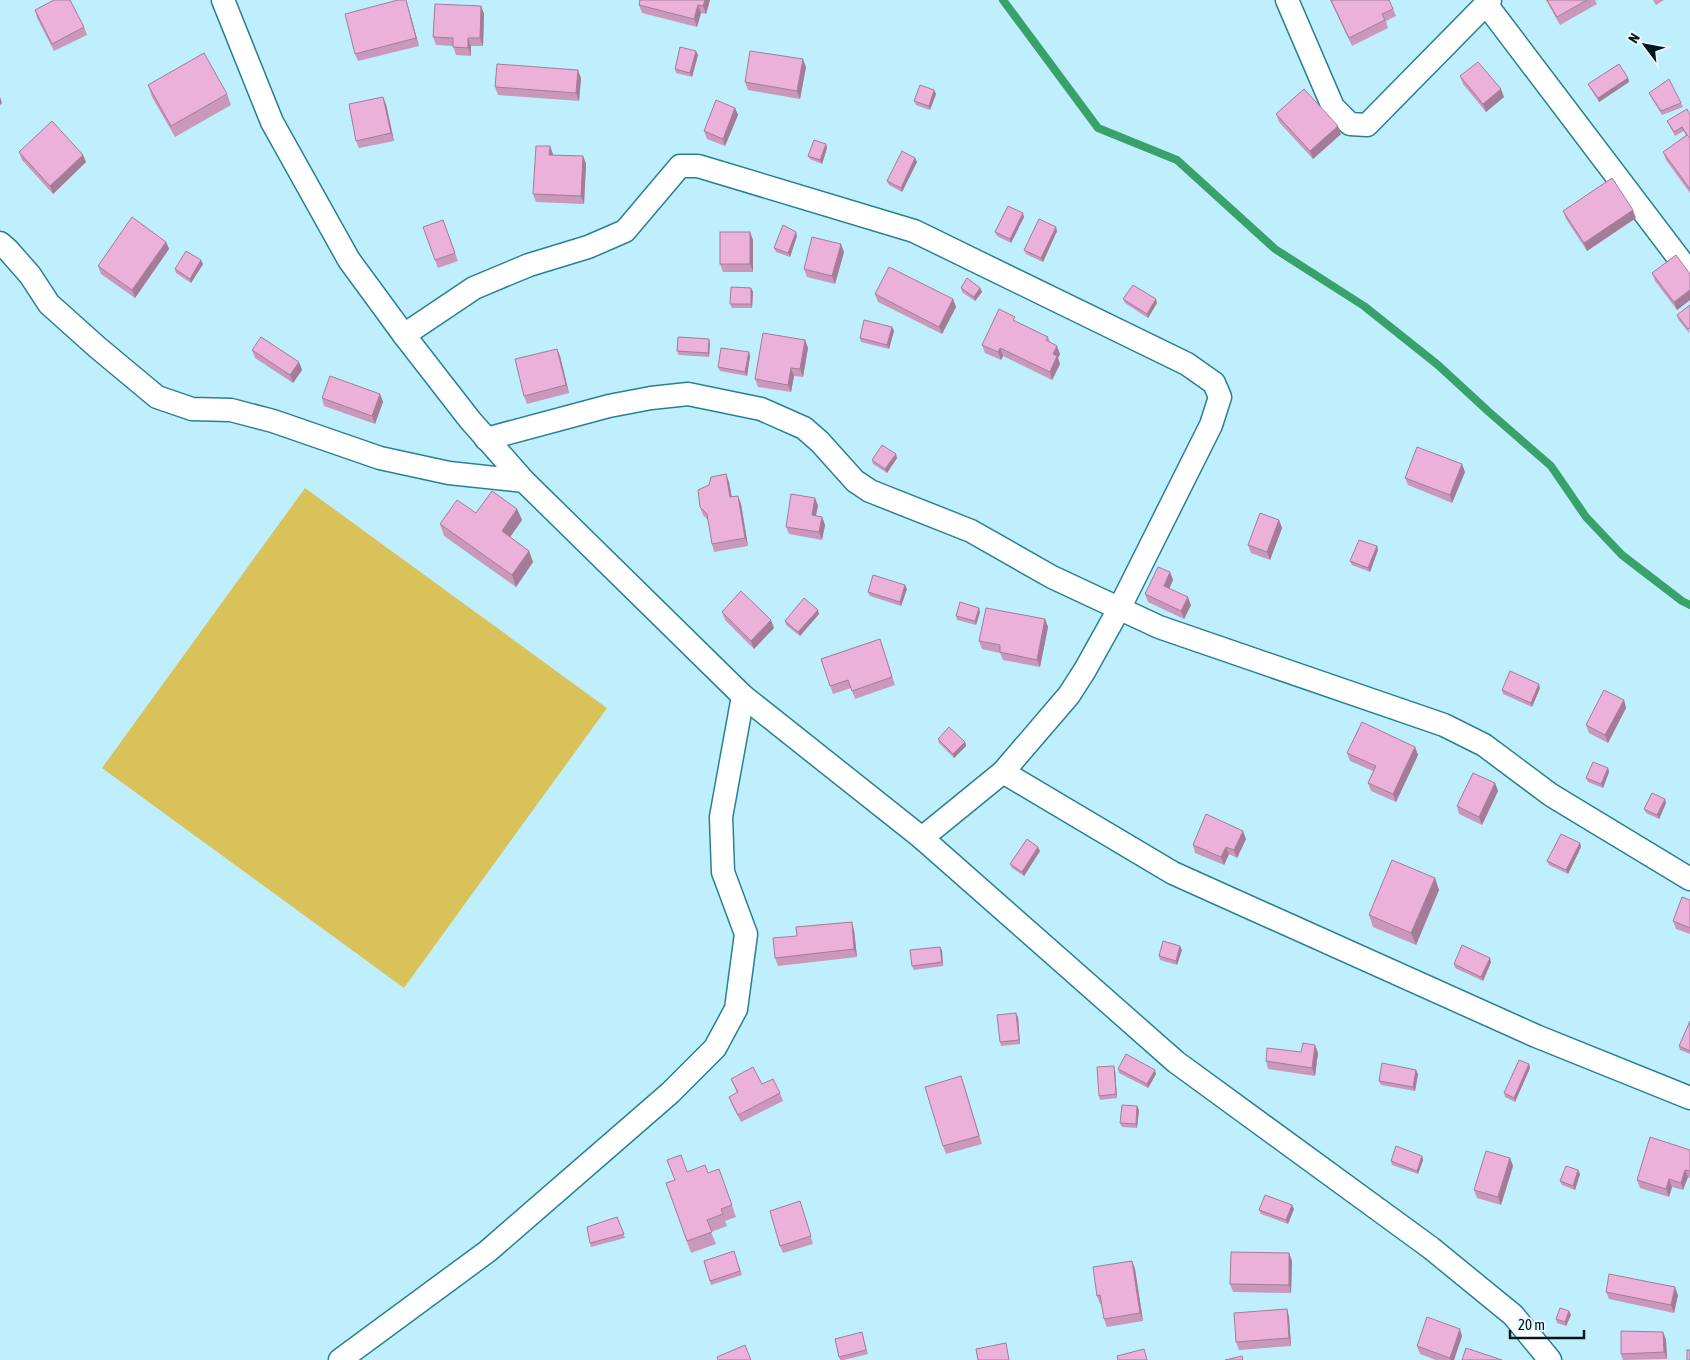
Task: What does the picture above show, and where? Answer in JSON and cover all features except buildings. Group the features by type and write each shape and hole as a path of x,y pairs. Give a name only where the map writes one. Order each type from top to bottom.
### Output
{"street":[{"path":"223,0 272,122 349,260 404,335 486,439 524,481 744,696 922,838 1176,1062 1431,1248 1513,1315 1550,1360"},
{"path":"1286,0 1333,107 1350,124 1367,125 1488,2 1690,273"},
{"path":"404,335 474,288 529,265 588,247 625,231 680,166 698,166 914,231 1187,364 1214,383 1220,397 1211,425 1119,609 1069,695 1003,772 922,838"},
{"path":"0,243 30,275 49,304 157,397 192,409 231,410 273,421 380,458 449,473 524,481"},
{"path":"486,439 609,406 651,398 688,394 761,409 804,428 820,442 855,481 870,491 971,531 1052,578 1159,627 1444,725 1484,745 1551,795 1690,879"},
{"path":"340,1360 488,1251 670,1092 715,1048 736,1009 746,934 723,872 721,817 744,696"},
{"path":"1003,772 1174,873 1536,1036 1690,1098"}],"shaded area":[{"path":"305,488 607,708 404,988 102,768"}],"waterway":[{"path":"1003,0 1098,128 1177,160 1275,249 1364,306 1438,365 1551,466 1586,517 1622,555 1682,601 1690,605"}]}
